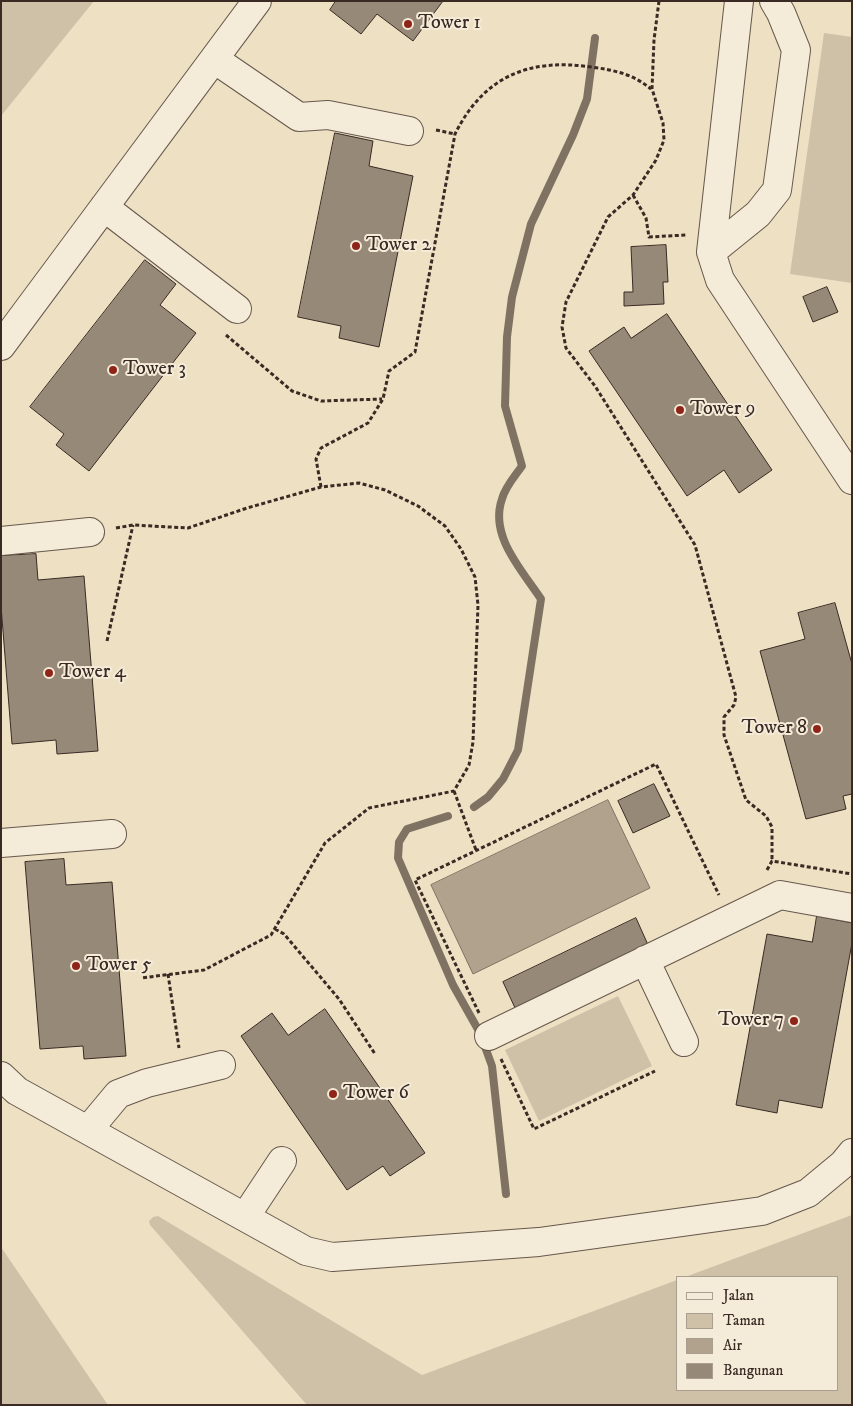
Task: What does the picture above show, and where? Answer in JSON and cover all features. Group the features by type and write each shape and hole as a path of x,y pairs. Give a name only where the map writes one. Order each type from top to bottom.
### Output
{"lane":[{"path":"1,346 257,1"},
{"path":"739,1 711,252 720,280 852,480"},
{"path":"711,252 758,214 776,190 796,50 774,1"},
{"path":"214,60 299,117 328,115 409,131"},
{"path":"104,207 238,309"},
{"path":"1,541 90,532"},
{"path":"1,844 112,834"},
{"path":"489,1036 780,895 852,908"},
{"path":"645,960 684,1042"},
{"path":"88,1130 118,1094 147,1083 221,1065"},
{"path":"1,1076 17,1092 306,1251 332,1257 539,1242 762,1211 808,1193 843,1164 852,1153"},
{"path":"245,1217 282,1161"}],"path":[{"path":"659,1 654,40 652,89 663,123 664,140 656,160 633,195 608,217 566,302 562,328 566,348 596,386 695,545 736,697 734,705 724,717 724,735 746,800 766,816 772,827 772,860 765,875"},
{"path":"322,487 316,459 321,448 368,423 383,399 389,371 415,352 455,134 465,113 485,91 505,77 529,68 557,64 574,64 617,70 640,79 652,89"},
{"path":"633,195 646,218 649,237 686,234"},
{"path":"238,309 225,334 292,392 321,401 383,399"},
{"path":"90,532 133,525 188,528 247,508 322,487 359,483 385,490 418,506 445,526 461,549 475,578 478,605 473,742 469,765 454,791 369,808 326,843 271,935 204,970 141,978"},
{"path":"107,641 133,525"},
{"path":"655,1071 534,1129 415,880 656,764 720,897 728,893"},
{"path":"454,791 476,850"},
{"path":"772,860 852,874"},
{"path":"275,929 284,934 339,999 375,1054"},
{"path":"168,974 183,1074"}],"green space":[{"path":"1,1 94,1 1,116"},
{"path":"824,33 852,37 852,283 790,274"},
{"path":"618,996 652,1066 539,1121 505,1050"},
{"path":"852,1215 852,1405 307,1405 150,1225 149,1221 153,1217 158,1216 422,1375 676,1280 676,1391 838,1391 838,1276 688,1276"},
{"path":"1,1247 108,1405 1,1405"}],"water":[{"path":"608,800 650,888 473,974 431,885"}],"building":[{"name":"Tower 1","path":"336,1 443,1 413,41 377,14 361,34 330,10"},
{"name":"Tower 2","path":"335,133 373,141 369,166 413,176 379,347 339,338 341,326 298,317"},
{"path":"666,245 668,282 663,282 664,304 624,306 624,292 633,292 631,247"},
{"name":"Tower 3","path":"145,260 176,284 160,305 196,333 89,471 56,445 64,434 30,407"},
{"path":"827,287 838,312 813,322 803,297"},
{"name":"Tower 9","path":"667,314 772,470 739,493 724,470 687,496 589,351 624,327 631,338"},
{"name":"Tower 4","path":"36,554 38,580 84,576 98,751 57,754 56,740 12,744 1,606 1,556"},
{"name":"Tower 8","path":"835,603 852,664 852,794 843,796 846,809 806,819 760,651 805,639 798,613"},
{"path":"654,784 670,816 633,833 618,801"},
{"name":"Tower 5","path":"64,859 66,885 112,882 126,1056 84,1059 83,1046 40,1049 25,862"},
{"name":"Tower 7","path":"817,916 852,923 852,943 822,1108 779,1100 777,1113 736,1105 767,934 812,942"},
{"path":"636,918 649,947 516,1010 503,982"},
{"name":"Tower 6","path":"325,1009 425,1153 390,1176 383,1166 347,1190 241,1036 272,1013 288,1035"}],"waterway":[{"path":"474,807 488,797 503,779 518,750 541,599 509,552 500,526 499,513 503,495 522,466 505,406 507,337 512,297 531,224 573,135 587,99 595,38"},
{"path":"448,816 407,829 399,842 398,858 453,985 480,1033 492,1066 506,1194"}],"place":[{"name":"Tower 1","path":"408,24"},
{"name":"Tower 2","path":"356,246"},
{"name":"Tower 3","path":"113,370"},
{"name":"Tower 9","path":"680,410"},
{"name":"Tower 4","path":"49,673"},
{"name":"Tower 8","path":"817,729"},
{"name":"Tower 5","path":"76,966"},
{"name":"Tower 7","path":"794,1021"},
{"name":"Tower 6","path":"333,1094"}]}
